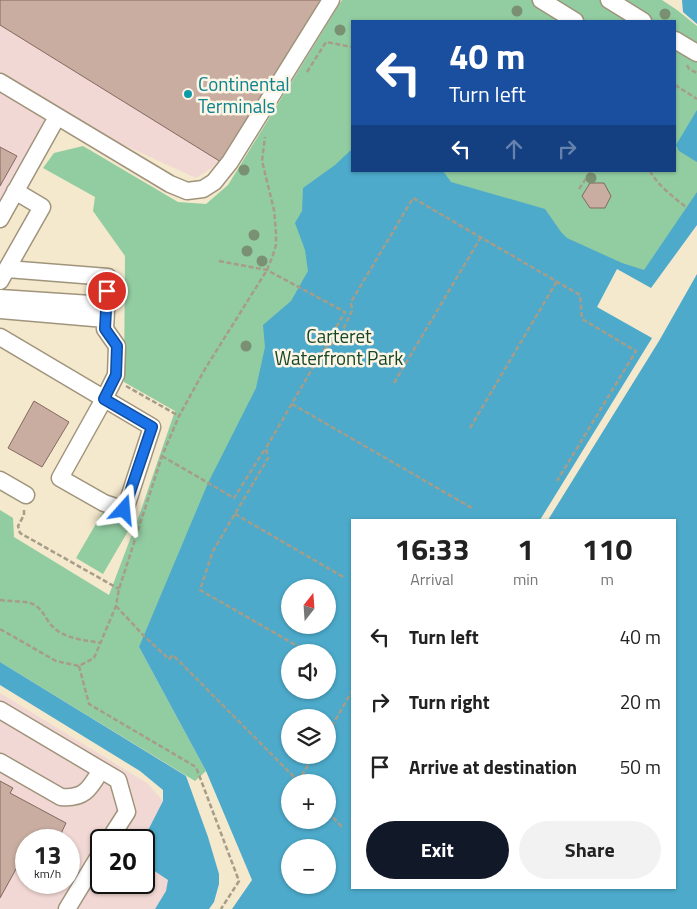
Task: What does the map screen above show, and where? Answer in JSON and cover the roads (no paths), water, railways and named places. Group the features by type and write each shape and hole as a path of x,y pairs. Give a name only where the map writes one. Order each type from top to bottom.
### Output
{"lane":[{"path":"0,82 170,184 187,191 203,189 214,182 230,162 331,0"},
{"path":"541,0 573,20"},
{"path":"610,0 641,20"},
{"path":"676,41 697,54"},
{"path":"0,219 57,117"},
{"path":"0,337 104,399 152,427 124,510 104,502 60,478 104,399 116,375 117,346 105,329 108,277 3,275 42,207 16,191"},
{"path":"0,298 106,312"},
{"path":"0,310 106,312"},
{"path":"0,480 26,495"},
{"path":"0,710 118,780 127,812 117,829"},
{"path":"0,762 61,797 72,798 82,794 91,786 101,770"},
{"path":"67,909 90,871"}],"water":[{"path":"682,0 697,0 697,24 683,12"},
{"path":"697,110 697,162 679,151 676,145"},
{"path":"351,150 351,172 444,172 451,182 545,209 567,238 622,263 644,270 697,192 697,909 232,909 252,880 206,771 139,647 208,483 256,388 265,347 263,325 291,301 308,271 305,250 295,223 302,211 303,188 335,165"},
{"path":"0,662 186,776 219,874 219,884 214,902 209,909 155,909 166,891 168,880 155,871 155,829 149,829 163,801 163,790 140,771 0,685"}],"place":[{"name":"Continental Terminals","path":"188,94"}],"park label":[{"name":"Carteret Waterfront Park","path":"339,346"}]}
